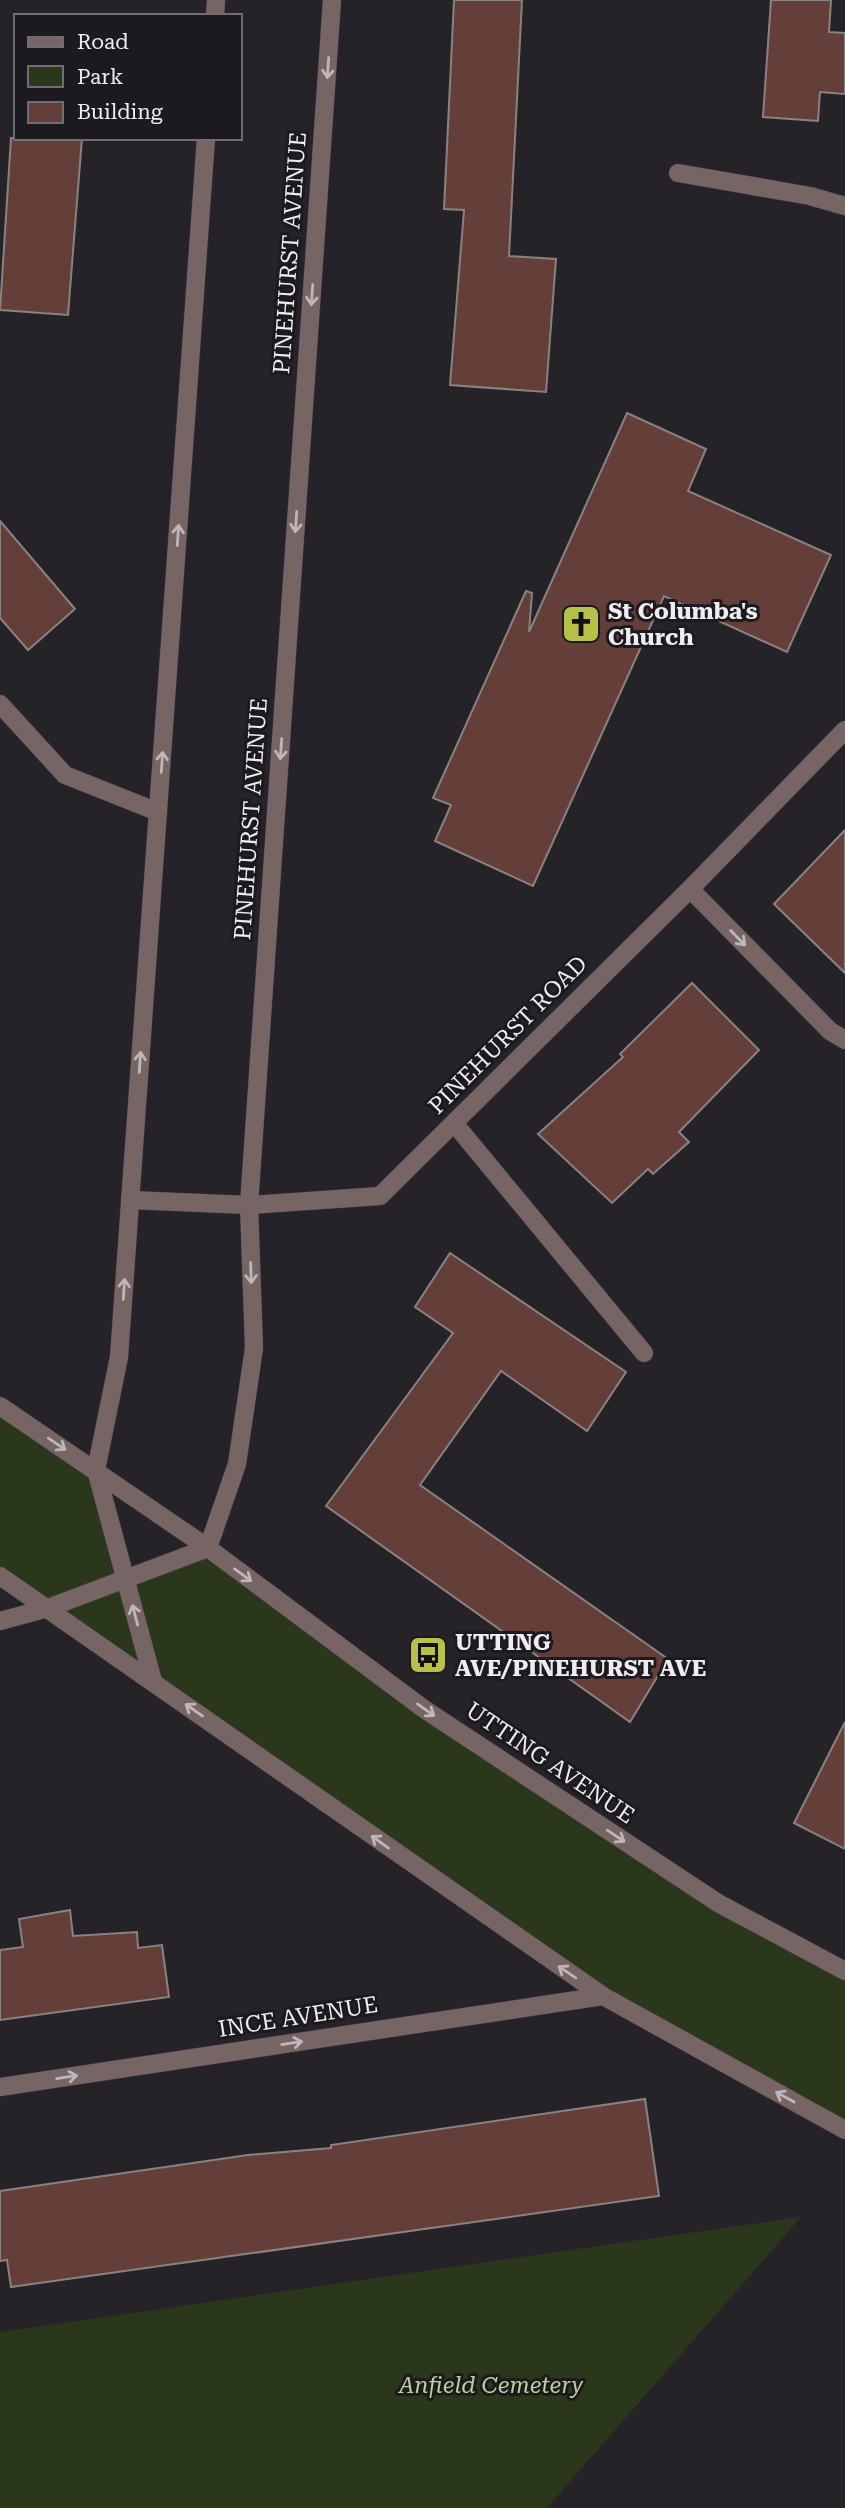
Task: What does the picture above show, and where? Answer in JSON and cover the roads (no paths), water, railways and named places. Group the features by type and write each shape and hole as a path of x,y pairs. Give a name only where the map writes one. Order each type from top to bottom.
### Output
{"street":[{"name":"PINEHURST AVENUE","path":"208,1548 237,1464 254,1348 249,1205 332,0"},
{"path":"153,1681 96,1470 119,1357 206,140"},
{"path":"678,173 810,196 845,206"},
{"path":"0,704 65,775 158,812"},
{"name":"PINEHURST ROAD","path":"130,1200 249,1205 380,1196 690,889 845,730"},
{"path":"690,889 830,1031 845,1040"},
{"path":"454,1123 644,1353"},
{"name":"UTTING AVENUE","path":"0,1406 208,1548 425,1709 718,1903 845,1971"},
{"path":"0,1621 48,1608 208,1548"},
{"path":"0,1576 153,1681 450,1893 603,1996 845,2130"},
{"name":"INCE AVENUE","path":"0,2087 603,1996"}],"place":[{"name":"St Columba's Church","path":"581,624"},
{"name":"UTTING AVE/PINEHURST AVE","path":"428,1655"}],"park label":[{"name":"Anfield Cemetery","path":"491,2385"}]}
